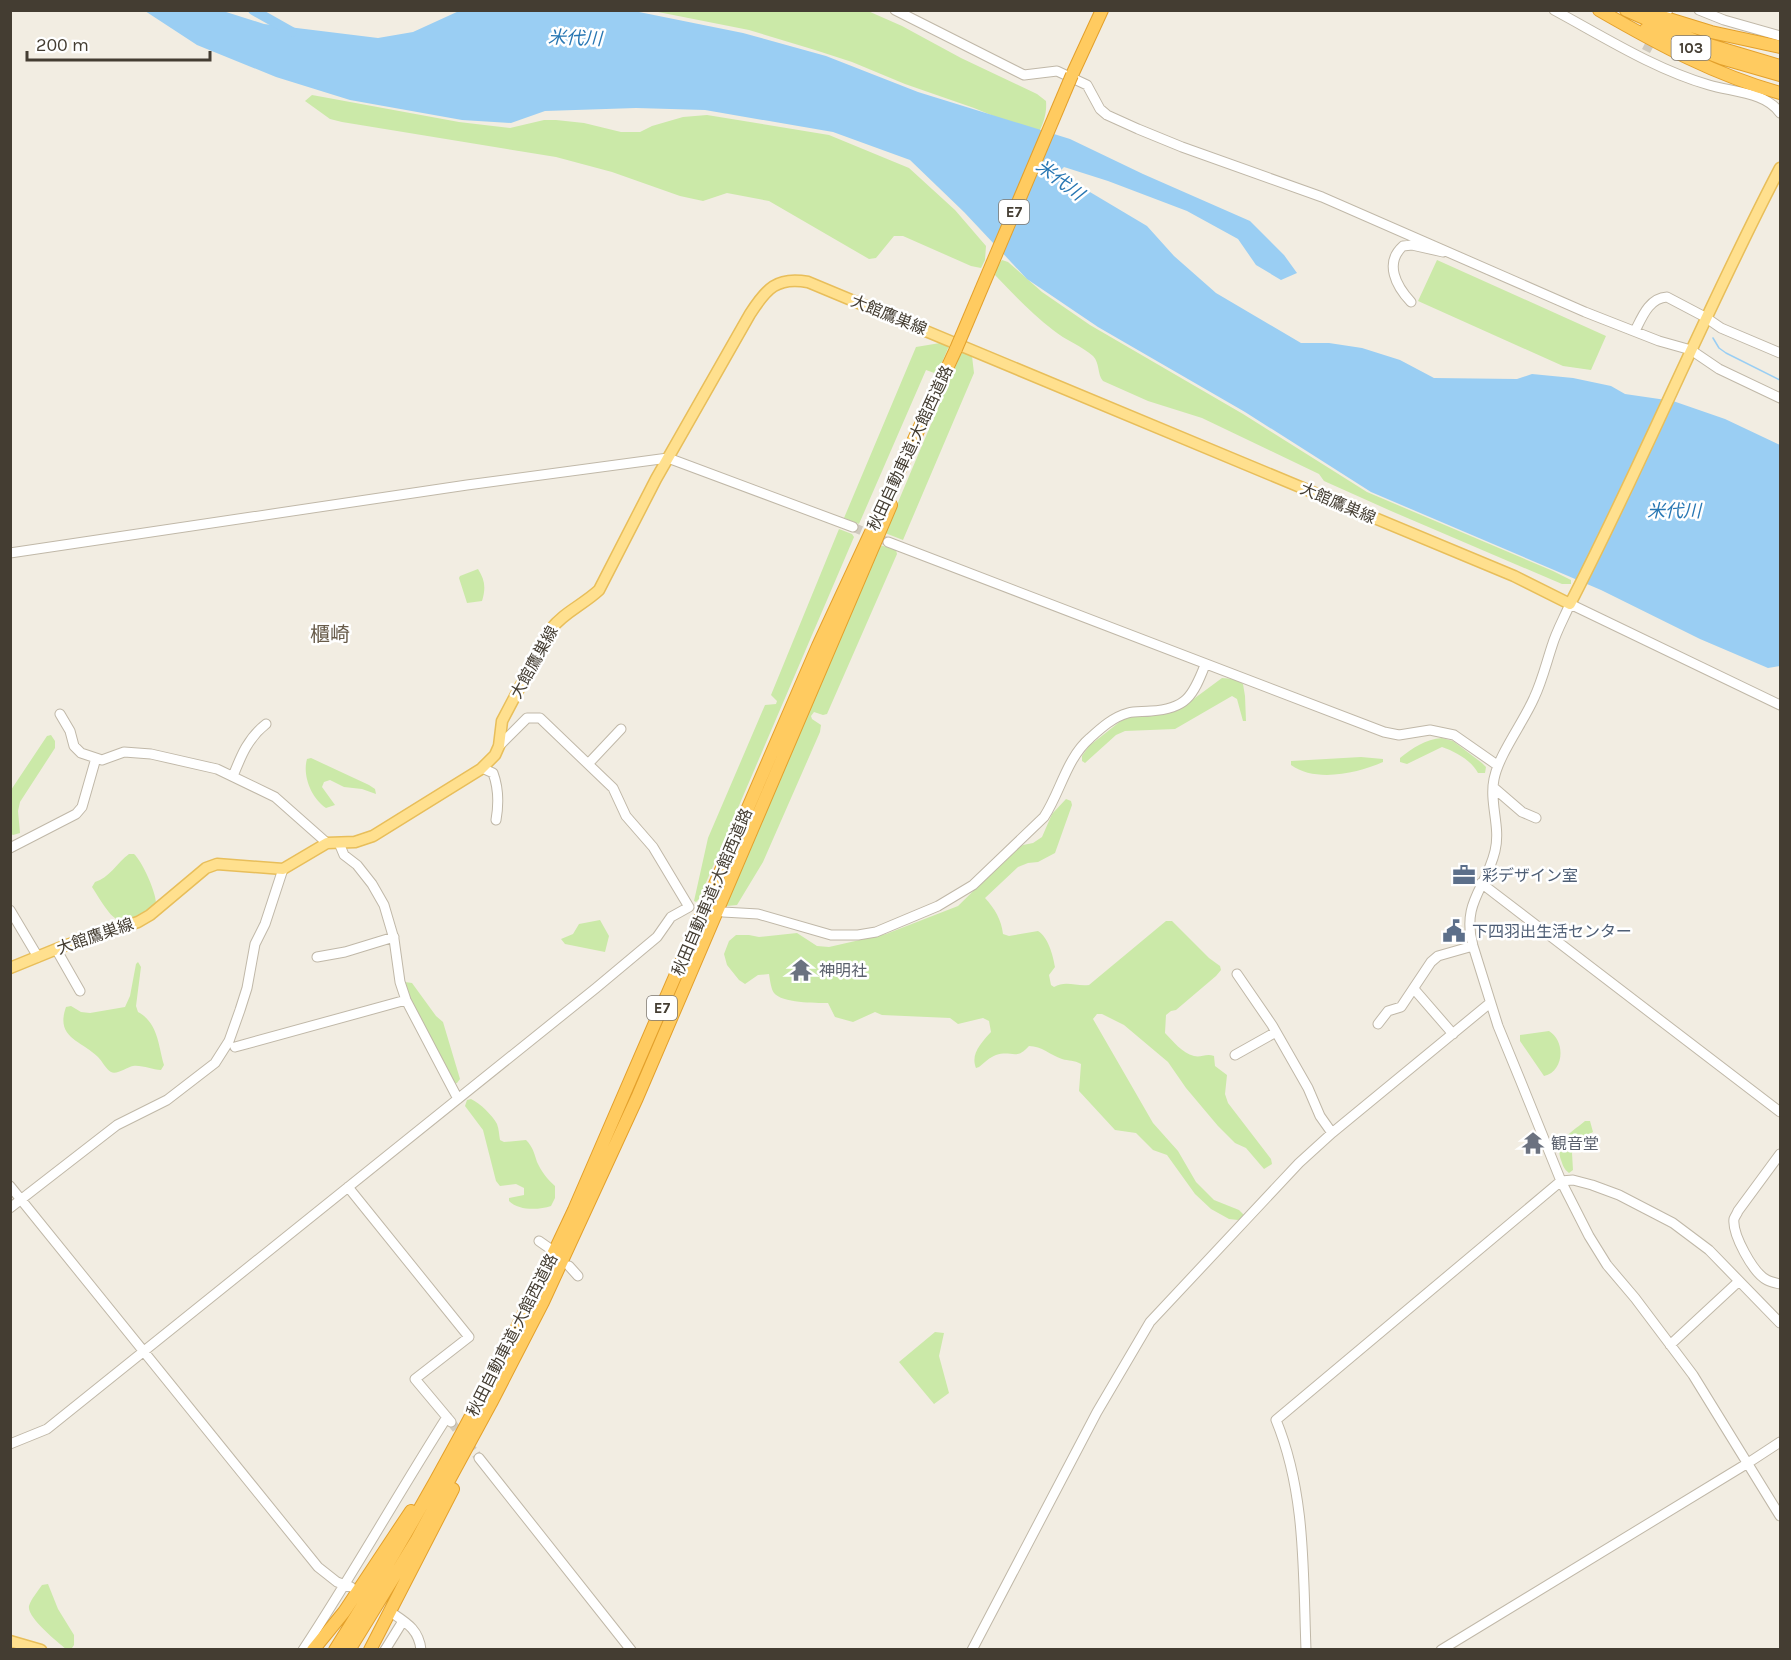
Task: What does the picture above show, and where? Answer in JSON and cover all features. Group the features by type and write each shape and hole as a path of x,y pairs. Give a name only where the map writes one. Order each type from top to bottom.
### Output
{"highway":[{"name":"秋田自動車道;大館西道路","path":"349,1650 416,1541 543,1302 632,1108 910,464 956,349 1072,75 1102,10"},
{"path":"1599,10 1697,63 1743,82 1780,93"},
{"name":"103","path":"1606,10 1692,48 1780,75"},
{"name":"103","path":"1626,10 1696,41 1780,66"},
{"path":"1642,10 1694,27 1780,47"},
{"name":"秋田自動車道;大館西道路","path":"335,1650 405,1536 510,1343 574,1210 818,646 956,349"},
{"path":"313,1650 344,1612 389,1545 421,1495 490,1372 510,1343"},
{"path":"370,1650 468,1461 491,1403"}],"main road":[{"path":"1572,599 1705,317 1780,168"},
{"name":"大館鷹巣線","path":"327,843 355,842 373,836 482,768 495,755 499,746 502,721 550,630 559,618 588,601 599,590 668,458 759,299 768,289 791,279 808,282 1572,599"},
{"path":"283,869 327,843"},
{"name":"大館鷹巣線","path":"10,968 56,949 138,922 150,915 206,868 217,864 283,869"},
{"path":"10,1641 41,1650"}],"street":[{"path":"895,10 1024,75 1057,71 1087,85 1100,109 1107,115 1138,129 1322,197 1585,312 1659,341 1691,350 1719,369 1780,398"},
{"path":"1554,10 1644,54 1679,75 1767,100 1780,113"},
{"path":"1699,10 1724,20 1780,36"},
{"path":"1411,302 1394,279 1393,265 1400,248 1412,245 1455,254"},
{"path":"1635,331 1648,306 1661,297 1674,300 1721,328 1780,353"},
{"path":"10,553 467,485 668,458 853,527"},
{"path":"888,542 1384,732 1399,735 1430,730 1454,735 1497,765"},
{"path":"1780,705 1572,599 1552,644 1540,685 1522,724 1497,765 1493,787 1498,829 1497,842 1493,858 1472,904 1469,918 1469,934 1490,1003 1561,1181 1589,1236 1607,1265 1693,1375 1780,1516"},
{"path":"723,912 769,916 831,935 858,935 876,932 895,925 945,902 973,885 1044,817 1075,755 1088,739 1111,720 1130,712 1168,710 1181,705 1192,694 1205,665"},
{"path":"60,714 70,731 74,746 81,753 102,760 124,752 151,754 205,766 233,776 275,797 327,843"},
{"path":"10,1444 47,1428 657,937 671,917 689,908 653,847 626,816 613,788 540,718 527,718 499,746"},
{"path":"233,776 244,748 257,731 266,724"},
{"path":"588,764 621,729"},
{"path":"10,848 76,814 82,807 96,758"},
{"path":"482,768 493,773 495,780 499,805 496,819"},
{"path":"1493,787 1522,812 1536,818"},
{"path":"339,843 344,855 357,865 380,898 394,937 400,982 406,1000 458,1099"},
{"path":"10,1208 117,1125 167,1100 215,1063 229,1041 240,1011 247,988 255,944 265,924 283,869"},
{"path":"1481,882 1780,1112"},
{"path":"10,910 38,957"},
{"path":"317,957 345,952 394,937"},
{"path":"1378,1024 1388,1011 1401,1007 1431,962 1438,956 1473,946"},
{"path":"56,949 80,991"},
{"path":"1237,974 1276,1032 1308,1088 1320,1116 1332,1132"},
{"path":"1414,989 1453,1034"},
{"path":"235,1047 406,1000"},
{"path":"972,1650 1097,1412 1150,1322 1299,1163 1332,1132 1490,1003"},
{"path":"1235,1055 1276,1032"},
{"path":"1780,1154 1738,1211 1734,1220 1737,1236 1745,1254 1759,1274 1766,1280 1780,1284"},
{"path":"1306,1650 1299,1499 1283,1437 1276,1420 1561,1181 1573,1180 1619,1195 1672,1223 1709,1250 1780,1323"},
{"path":"10,1186 318,1567 337,1582 347,1586"},
{"path":"303,1650 347,1586 449,1419 415,1379 469,1337 348,1186"},
{"path":"539,1241 549,1248"},
{"path":"568,1266 578,1276"},
{"path":"1670,1345 1738,1281"},
{"path":"1441,1650 1780,1442"},
{"path":"479,1458 631,1650"},
{"path":"392,1613 417,1633 421,1650"},
{"path":"385,1650 388,1641 403,1621"}],"green space":[{"path":"653,11 868,11 1037,94 1046,101 1045,117 1039,132 1023,128 815,50 749,30"},
{"path":"312,95 459,122 510,128 544,120 556,120 584,123 621,132 640,132 683,117 707,115 829,135 909,168 955,210 986,246 985,260 981,268 971,266 903,236 894,236 876,258 869,259 769,201 727,193 703,201 680,196 612,172 556,157 342,122 330,119 305,101"},
{"path":"1002,260 1008,262 1042,292 1090,325 1243,414 1367,492 1553,571 1571,580 1571,584 1562,584 1324,481 1319,474 1202,418 1148,401 1103,381 1093,356 1045,324 995,275"},
{"path":"1437,260 1606,336 1591,370 1563,366 1418,301"},
{"path":"940,343 949,346 937,374 926,370 859,524 844,518 916,347"},
{"path":"962,351 972,356 974,373 903,540 885,533"},
{"path":"839,529 854,537 696,902 694,901 708,838 765,705 776,704 777,701 771,695"},
{"path":"880,545 896,550 897,554 827,714 814,712 811,716 821,725 820,732 763,862 737,905 727,906 726,902"},
{"path":"478,569 484,584 482,601 467,603 459,578"},
{"path":"1222,678 1235,679 1243,684 1246,721 1243,721 1237,699 1232,696 1175,729 1125,731 1116,735 1085,763 1082,761 1082,756 1089,746 1122,720 1180,709"},
{"path":"51,735 55,741 55,748 20,802 18,811 20,833 13,835 11,834 11,790 47,736"},
{"path":"1442,738 1453,741 1482,763 1486,767 1485,773 1478,773 1463,757 1442,747 1407,764 1400,762 1400,758 1420,745"},
{"path":"1361,757 1383,759 1383,762 1349,773 1325,775 1312,774 1291,765 1291,761"},
{"path":"311,758 369,785 375,789 376,794 362,789 344,787 330,780 324,782 322,787 335,805 326,808 316,799 307,780 307,759"},
{"path":"1066,799 1071,801 1072,805 1055,853 1038,862 1018,867 985,898 997,914 1003,934 1009,936 1038,931 1045,937 1055,967 1049,975 1051,985 1054,987 1063,984 1089,985 1166,921 1172,921 1220,966 1221,970 1216,976 1176,1010 1166,1015 1165,1033 1190,1054 1214,1056 1215,1066 1227,1075 1225,1094 1228,1103 1271,1159 1272,1164 1264,1169 1246,1148 1235,1143 1218,1126 1186,1088 1168,1062 1124,1025 1102,1014 1097,1014 1093,1019 1153,1123 1178,1151 1196,1182 1214,1200 1239,1210 1244,1218 1229,1219 1211,1209 1195,1194 1167,1155 1153,1150 1136,1133 1115,1130 1079,1091 1081,1064 1029,1046 1021,1053 994,1056 976,1068 976,1053 991,1032 989,1021 983,1018 958,1024 950,1018 882,1015 875,1012 853,1022 835,1017 828,1003 799,1002 778,996 772,989 769,974 758,975 745,984 727,965 724,954 729,941 736,935 759,937 797,933 817,946 829,947 886,934 958,906 1014,851 1042,837 1052,814"},
{"path":"129,854 134,854 144,870 154,892 156,903 144,913 125,921 112,916 92,887"},
{"path":"600,920 609,936 605,952 565,944 561,939 573,934 579,924"},
{"path":"138,962 141,967 136,1006 138,1012 150,1022 153,1028 164,1065 161,1070 133,1066 113,1073 98,1057 67,1032 64,1026 66,1007 71,1006 81,1012 90,1013 125,1007"},
{"path":"412,983 443,1022 460,1079 457,1083 454,1084 403,984"},
{"path":"1549,1031 1558,1042 1560,1056 1556,1069 1544,1076 1520,1041 1520,1035"},
{"path":"471,1099 495,1121 500,1140 504,1142 526,1140 541,1169 555,1186 555,1198 551,1206 529,1209 518,1207 509,1201 509,1198 524,1195 524,1188 516,1184 500,1186 496,1181 483,1130 465,1106 467,1100"},
{"path":"1585,1121 1590,1121 1593,1132 1588,1135 1588,1142 1582,1149 1575,1148 1572,1153 1573,1170 1569,1173 1562,1162 1560,1147 1570,1133"},
{"path":"935,1332 944,1333 939,1356 949,1393 934,1404 899,1362"},
{"path":"48,1584 58,1609 74,1635 72,1648 66,1649 56,1641 37,1623 30,1611 29,1606 35,1595 42,1585"}],"water":[{"name":"米代川","path":"145,11 223,11 264,24 378,38 413,32 459,11 639,12 743,33 826,56 918,92 1070,139 1250,221 1284,255 1297,273 1281,280 1256,265 1238,239 1187,211 1064,167 1058,173 1147,226 1174,256 1216,293 1301,343 1329,343 1362,348 1400,360 1434,378 1517,379 1532,374 1573,378 1611,386 1625,394 1673,401 1725,419 1780,445 1780,666 1768,668 1700,639 1601,590 1371,492 1245,412 1098,327 1027,279 964,212 910,160 833,132 705,110 636,108 545,111 511,123 462,120 350,100 276,77 197,45"}],"waterway":[{"name":"米代川","path":"253,10 292,32"},
{"path":"1713,338 1719,348 1726,353 1780,380"}],"tunnel":[{"path":"1646,51 1655,34"},
{"path":"853,527 888,542"},
{"path":"451,1422 479,1458"}],"place":[{"name":"彩デザイン室","path":"1464,875"},
{"name":"下四羽出生活センター","path":"1454,931"},
{"name":"神明社","path":"801,970"},
{"name":"観音堂","path":"1533,1143"}],"district":[{"name":"櫃崎","path":"330,634"}]}
